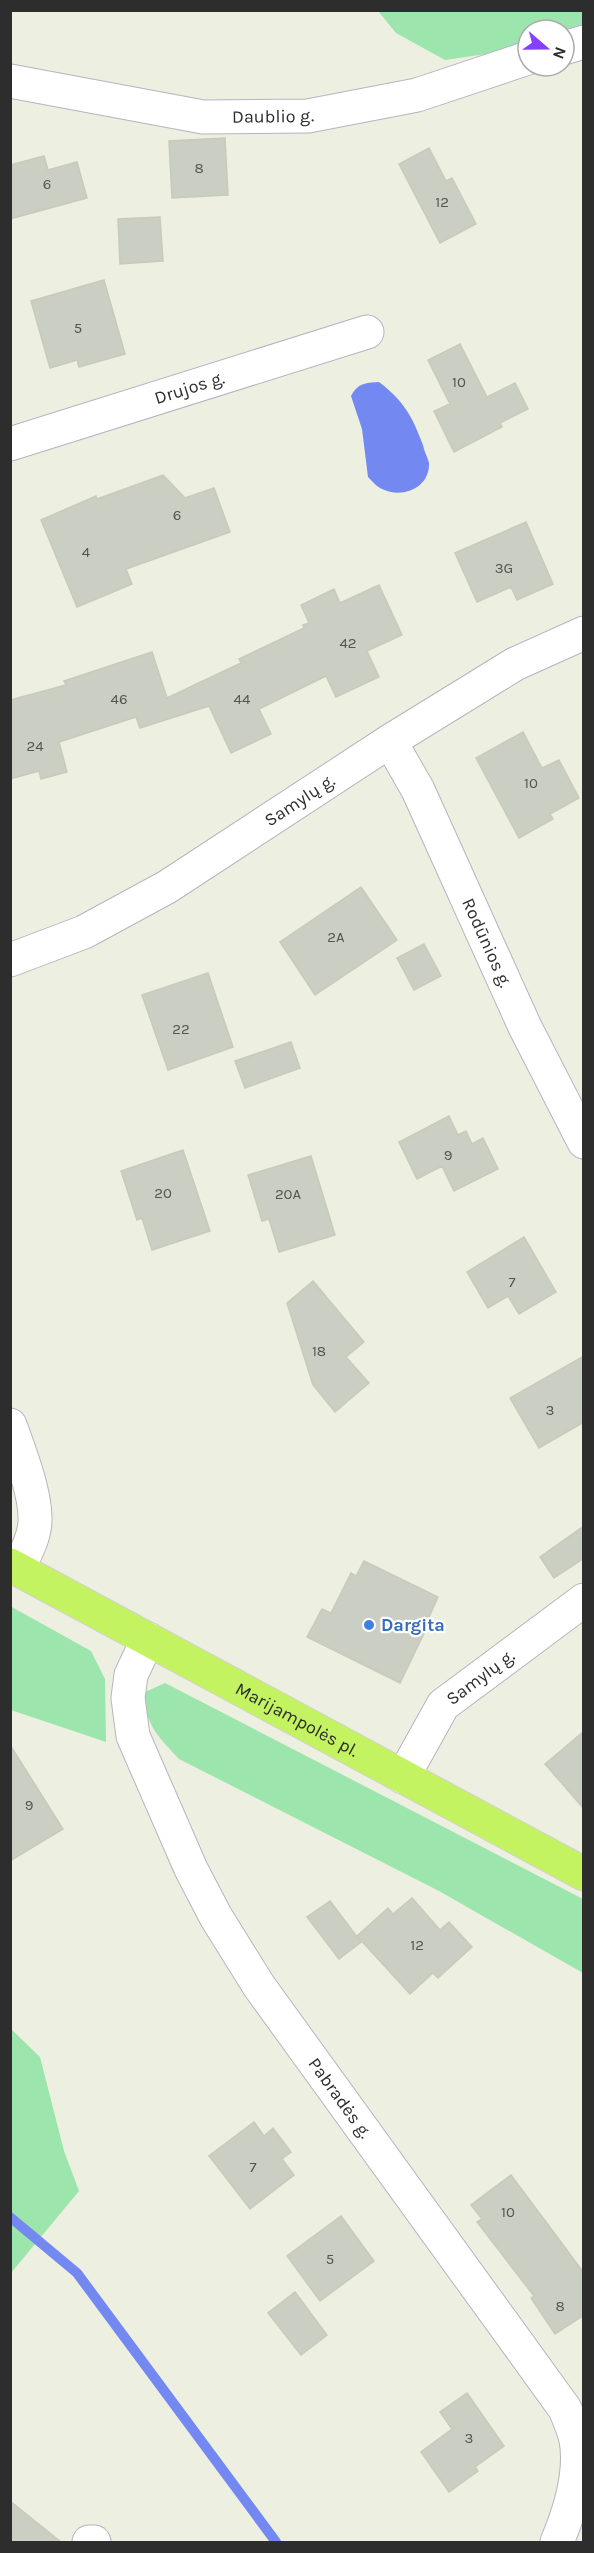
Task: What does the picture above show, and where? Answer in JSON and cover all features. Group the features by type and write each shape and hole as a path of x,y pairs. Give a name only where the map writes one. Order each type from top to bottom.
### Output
{"main road":[{"name":"Marijampolės pl.","path":"14,1567 584,1874"}],"street":[{"name":"Daublio g.","path":"10,81 203,117 308,116 417,95 516,62"},
{"name":"Drujos g.","path":"10,444 367,332"},
{"name":"Samylų g.","path":"10,960 84,932 167,886 390,741 515,664 584,633"},
{"name":"Rodūnios g.","path":"390,741 418,790 525,1027 584,1142"},
{"path":"10,1425 27,1478 35,1520 31,1541 14,1567"},
{"name":"Samylų g.","path":"403,1777 443,1705 584,1600"},
{"name":"Pabradės g.","path":"148,1639 131,1676 128,1698 133,1736 206,1898 260,1986 565,2409 576,2439 578,2467 566,2520 557,2542"},
{"path":"89,2542 94,2542"}],"green space":[{"path":"378,11 583,11 583,29 576,31 576,18 516,18 516,49 445,60 396,33"},
{"path":"10,1606 91,1651 105,1679 106,1742 11,1710"},
{"path":"165,1683 583,1899 583,1973 439,1891 179,1759 154,1729 145,1703 145,1692"},
{"path":"11,2029 40,2057 64,2151 79,2191 11,2273"}],"water":[{"path":"379,382 395,396 411,417 429,463 425,479 420,485 406,492 390,492 382,489 368,477 362,429 351,396 362,384"}],"building":[{"path":"225,138 228,195 172,198 169,141"},
{"path":"429,148 446,181 452,178 476,224 440,243 399,164"},
{"path":"44,156 48,170 77,162 87,198 10,219 10,165"},
{"path":"160,217 163,261 120,264 118,219"},
{"path":"104,280 125,354 79,367 77,360 50,368 31,301"},
{"path":"460,344 487,397 515,383 528,409 500,423 502,427 454,452 434,411 450,404 428,360"},
{"path":"163,475 185,498 214,488 230,532 126,569 132,584 77,607 41,520 96,496 97,499"},
{"path":"526,522 553,584 517,600 511,587 477,602 455,553"},
{"path":"379,585 402,635 367,651 379,677 336,697 326,676 259,709 271,734 231,753 209,706 140,728 136,717 59,742 67,772 41,779 39,771 10,779 10,700 66,685 64,681 152,652 167,698 241,663 239,659 304,628 303,625 309,623 301,605 334,589 340,603"},
{"path":"523,732 542,768 559,760 579,798 550,814 553,819 519,838 476,758"},
{"path":"361,887 397,940 315,995 280,942"},
{"path":"424,944 441,976 414,990 397,958"},
{"path":"208,973 233,1047 168,1070 142,995"},
{"path":"291,1042 300,1068 245,1088 235,1061"},
{"path":"449,1116 458,1135 466,1131 472,1144 483,1138 498,1169 454,1191 442,1166 417,1179 399,1142"},
{"path":"183,1150 210,1231 152,1250 142,1218 137,1220 121,1171"},
{"path":"311,1156 335,1235 279,1252 269,1219 262,1221 248,1175"},
{"path":"524,1237 556,1292 519,1314 508,1296 488,1308 467,1272"},
{"path":"313,1281 364,1342 346,1357 369,1383 335,1412 313,1385 287,1303"},
{"path":"584,1356 584,1422 539,1448 510,1398"},
{"path":"584,1526 584,1558 554,1578 540,1557"},
{"name":"Dargita","path":"364,1561 438,1597 429,1617 431,1619 400,1683 307,1637 322,1609 331,1613 351,1573 356,1576"},
{"path":"584,1731 584,1809 545,1764"},
{"path":"10,1745 63,1829 10,1861"},
{"path":"412,1898 440,1930 449,1922 472,1947 438,1978 433,1973 410,1994 357,1936 388,1908 393,1914"},
{"path":"330,1901 361,1942 339,1959 307,1917"},
{"path":"254,2122 264,2136 273,2128 291,2152 282,2159 294,2175 250,2209 209,2156"},
{"path":"511,2175 584,2273 584,2315 555,2334 531,2298 534,2296 477,2222 482,2219 471,2205"},
{"path":"341,2216 374,2261 320,2301 287,2256"},
{"path":"295,2292 327,2335 301,2355 268,2313"},
{"path":"467,2393 504,2446 475,2467 478,2471 449,2492 421,2452 452,2429 440,2412"},
{"path":"10,2501 61,2542 10,2542"}],"waterway":[{"path":"10,2217 77,2273 276,2542"}],"place":[{"name":"Dargita","path":"369,1625"}]}
